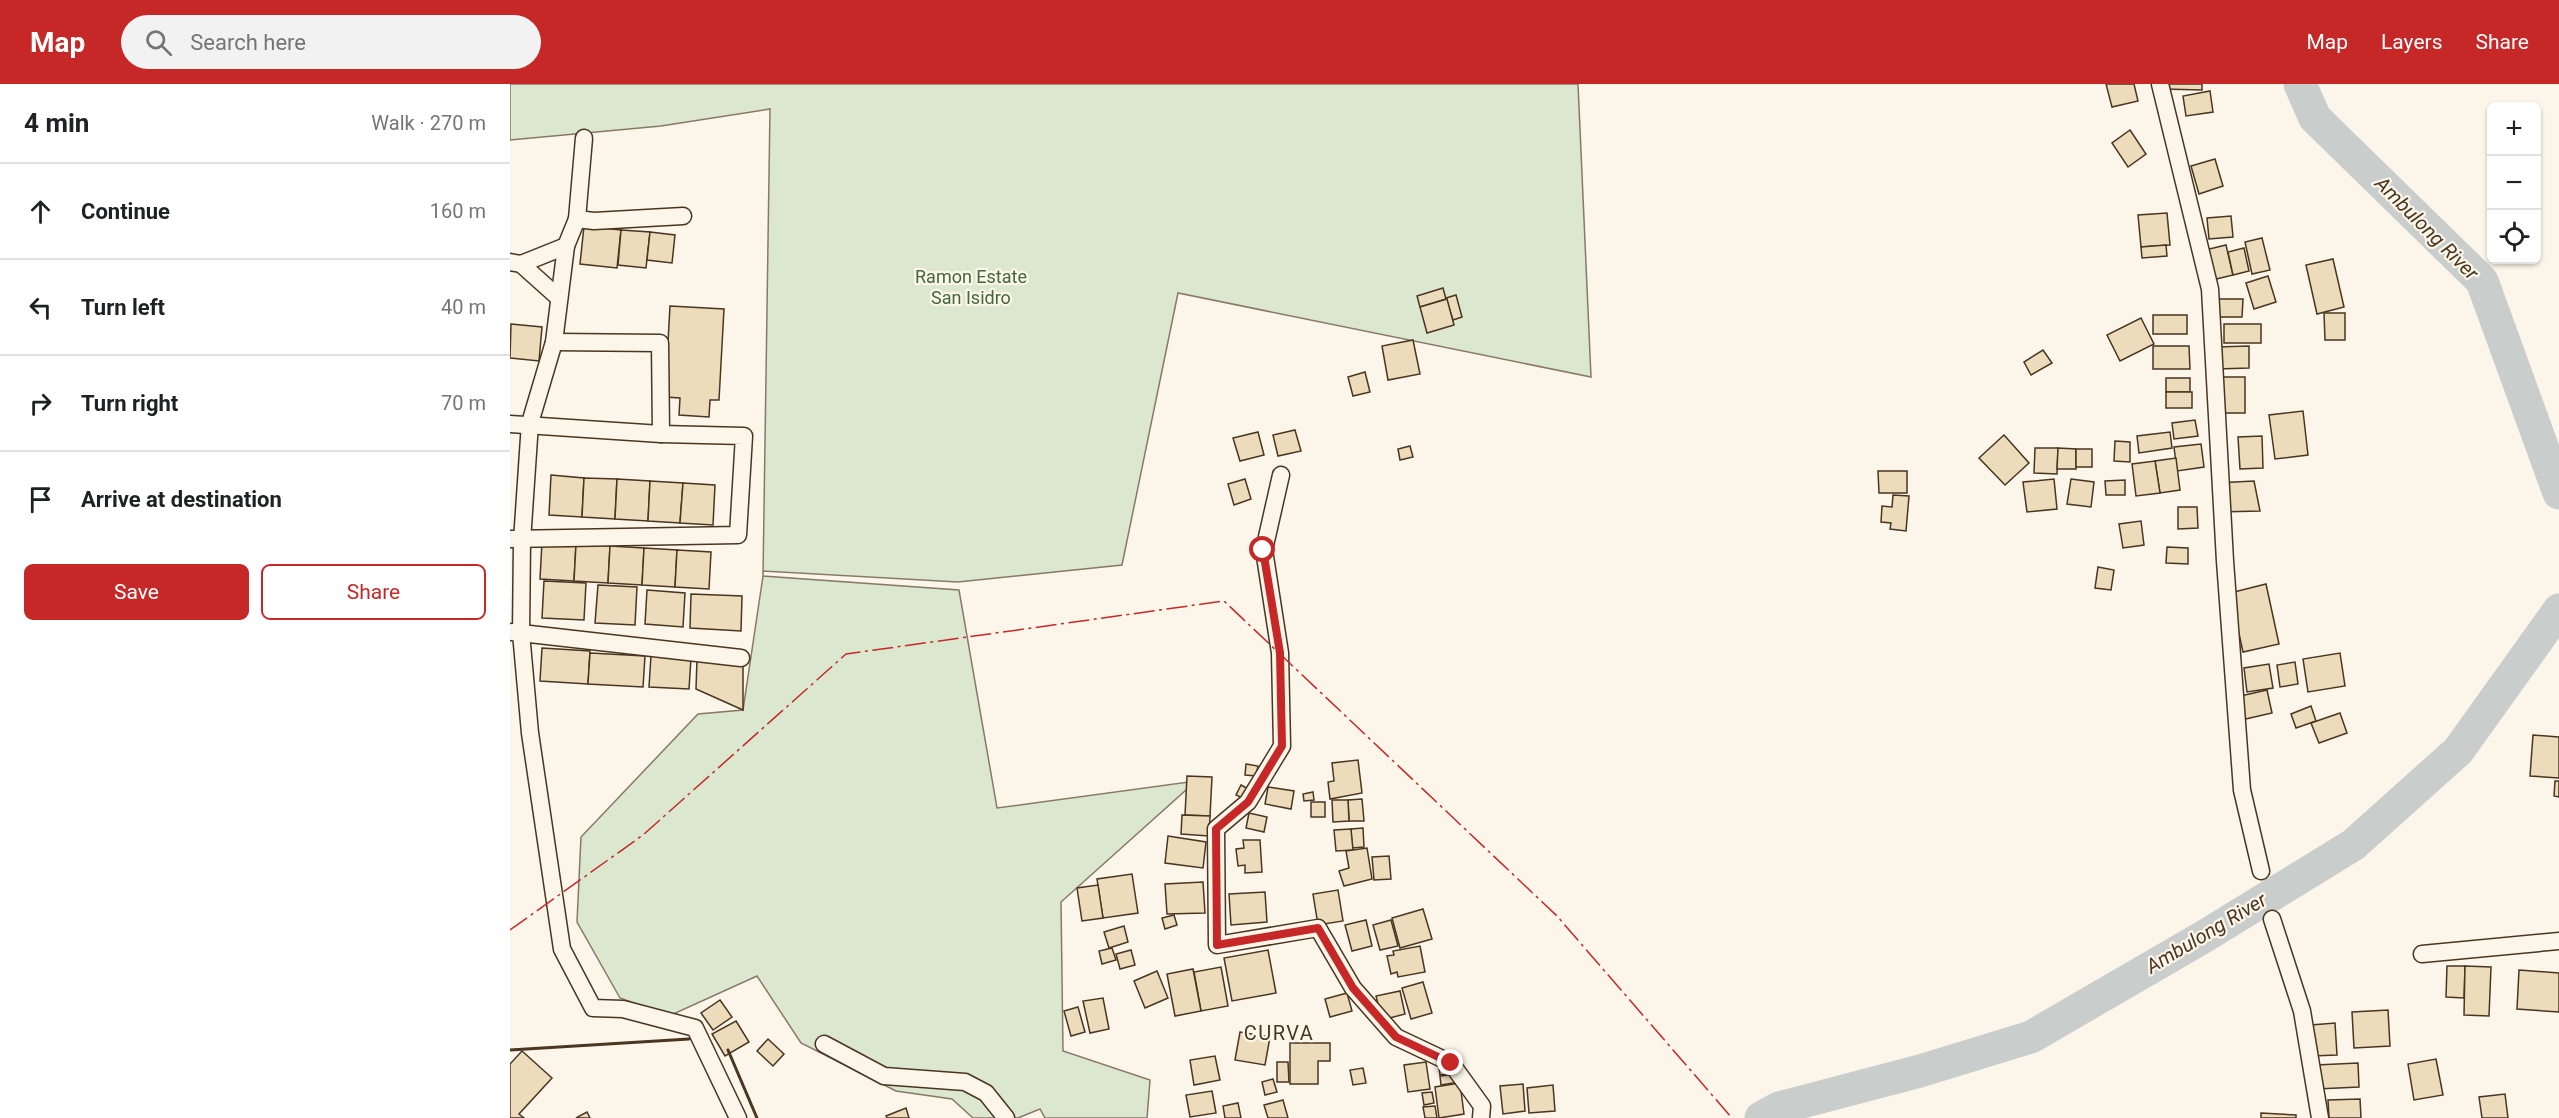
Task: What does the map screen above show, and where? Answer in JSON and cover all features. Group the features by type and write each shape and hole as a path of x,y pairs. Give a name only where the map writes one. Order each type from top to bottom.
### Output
{"street":[{"path":"2160,84 2210,289 2225,561 2242,790 2261,871"},
{"path":"584,138 577,219 566,246 554,342 530,423 516,540 515,632 562,949 593,1008 623,1009 695,1028 738,1118"},
{"path":"577,219 594,221 683,216"},
{"path":"515,263 566,246"},
{"path":"515,263 559,298"},
{"path":"554,342 660,343 661,434"},
{"path":"510,424 530,423 661,434 744,436 738,535 516,540"},
{"path":"1281,475 1263,550 1280,653 1282,746 1248,802 1216,829 1217,945 1318,928 1353,988 1396,1037 1451,1063 1482,1106 1481,1118"},
{"path":"515,632 741,657"},
{"path":"2272,919 2301,1011 2320,1118"},
{"path":"2422,954 2559,941"},
{"path":"824,1044 884,1076 965,1082 986,1094 1006,1118"}],"green space":[{"name":"Ramon Estate San Isidro","path":"510,84 1578,84 1591,377 1178,293 1122,565 958,582 763,571 770,109 661,126 510,140"},
{"path":"763,576 959,590 997,808 1196,781 1061,902 1063,1051 1150,1080 1147,1118 1045,1118 1040,1109 1018,1118 973,1118 952,1099 896,1091 801,1043 757,976 669,1016 620,998 577,922 581,837 698,714 743,710"}],"building":[{"path":"2106,84 2134,84 2138,101 2112,107"},
{"path":"2163,84 2202,84 2202,90 2163,89"},
{"path":"2210,91 2213,112 2186,116 2183,96"},
{"path":"2130,130 2146,154 2128,167 2112,143"},
{"path":"2215,159 2223,186 2199,194 2191,166"},
{"path":"2167,213 2170,245 2141,247 2138,215"},
{"path":"2231,216 2233,237 2209,239 2207,218"},
{"path":"584,226 621,230 617,268 580,264"},
{"path":"621,230 650,232 646,268 618,265"},
{"path":"650,232 675,235 672,263 647,260"},
{"path":"2262,238 2270,270 2252,274 2245,242"},
{"path":"2166,245 2167,256 2142,258 2141,247"},
{"path":"2226,245 2233,275 2208,281 2201,251"},
{"path":"2244,248 2249,271 2233,275 2228,252"},
{"path":"2333,259 2344,307 2317,314 2306,265"},
{"path":"2268,276 2276,302 2254,309 2246,283"},
{"path":"1443,288 1446,299 1420,307 1417,296"},
{"path":"1456,295 1462,317 1453,320 1446,298"},
{"path":"1447,299 1454,325 1427,333 1420,307"},
{"path":"2217,299 2243,299 2242,317 2217,317"},
{"path":"670,306 724,309 719,400 710,400 709,417 679,415 680,398 665,397"},
{"path":"2324,313 2345,313 2345,340 2325,340"},
{"path":"2153,315 2187,315 2187,334 2153,334"},
{"path":"2141,318 2154,344 2120,361 2107,335"},
{"path":"511,324 542,327 539,361 510,358"},
{"path":"2224,324 2261,324 2261,343 2224,343"},
{"path":"1413,340 1420,374 1388,380 1382,346"},
{"path":"2153,346 2189,346 2190,369 2153,369"},
{"path":"2249,346 2249,368 2217,369 2216,347"},
{"path":"2043,350 2052,363 2031,375 2024,362"},
{"path":"1365,372 1370,392 1353,396 1348,377"},
{"path":"2219,377 2245,377 2245,413 2219,413"},
{"path":"2166,378 2190,378 2190,392 2166,392"},
{"path":"2166,392 2192,392 2192,408 2166,408"},
{"path":"2303,411 2308,455 2275,459 2269,415"},
{"path":"2195,420 2198,436 2174,439 2172,423"},
{"path":"1295,430 1301,451 1278,456 1273,435"},
{"path":"1258,432 1264,455 1240,461 1233,438"},
{"path":"2170,432 2172,448 2139,453 2137,436"},
{"path":"2004,435 2029,463 2005,485 1979,458"},
{"path":"2262,436 2263,468 2240,469 2238,437"},
{"path":"2115,441 2130,442 2130,462 2114,461"},
{"path":"2201,444 2204,467 2177,471 2174,447"},
{"path":"1410,446 1413,457 1400,460 1398,449"},
{"path":"2035,448 2058,448 2057,474 2034,473"},
{"path":"2058,448 2076,449 2076,469 2057,469"},
{"path":"2076,449 2092,449 2092,467 2076,467"},
{"path":"2176,458 2180,490 2160,493 2155,461"},
{"path":"2155,461 2160,493 2136,496 2132,464"},
{"path":"1878,471 1907,471 1907,493 1879,493"},
{"path":"551,475 584,478 582,517 549,515"},
{"path":"584,478 617,479 615,519 582,517"},
{"path":"617,479 650,481 648,521 615,519"},
{"path":"1245,479 1251,499 1234,505 1228,484"},
{"path":"2054,479 2057,509 2027,512 2023,482"},
{"path":"2071,479 2094,482 2091,507 2067,504"},
{"path":"2125,480 2125,495 2106,495 2105,481"},
{"path":"650,481 683,483 680,523 648,521"},
{"path":"2254,481 2260,511 2218,512 2216,483"},
{"path":"683,483 715,485 713,525 680,523"},
{"path":"1893,495 1909,496 1906,531 1890,529 1891,523 1881,522 1882,506 1892,507"},
{"path":"2178,507 2197,507 2198,528 2178,529"},
{"path":"2141,521 2144,545 2123,548 2119,524"},
{"path":"542,542 576,544 574,581 540,579"},
{"path":"576,544 610,546 608,583 574,581"},
{"path":"610,546 644,548 642,585 608,583"},
{"path":"2167,547 2188,548 2188,564 2166,563"},
{"path":"644,548 677,550 675,587 642,585"},
{"path":"677,550 711,552 709,589 675,587"},
{"path":"2098,567 2114,570 2111,590 2095,588"},
{"path":"544,581 586,583 584,620 542,618"},
{"path":"2266,584 2279,644 2243,652 2230,593"},
{"path":"598,585 637,587 635,625 595,623"},
{"path":"647,590 685,593 683,627 645,624"},
{"path":"691,594 742,596 741,631 690,628"},
{"path":"542,648 590,651 588,684 540,681"},
{"path":"590,653 645,656 643,687 588,684"},
{"path":"2340,653 2345,686 2308,692 2303,659"},
{"path":"651,655 691,658 689,689 649,687"},
{"path":"697,659 743,661 743,710 696,689"},
{"path":"2295,662 2298,684 2280,687 2277,665"},
{"path":"2269,664 2273,688 2247,692 2244,668"},
{"path":"2267,690 2272,713 2241,720 2236,697"},
{"path":"2311,706 2316,721 2296,728 2291,714"},
{"path":"2340,713 2347,733 2319,743 2311,723"},
{"path":"2533,735 2559,737 2559,778 2530,776"},
{"path":"1358,760 1362,793 1330,799 1328,782 1334,781 1332,763"},
{"path":"1246,764 1258,766 1256,776 1245,775"},
{"path":"1187,776 1212,777 1210,816 1185,815"},
{"path":"2555,781 2559,781 2559,797 2554,796"},
{"path":"1241,785 1252,791 1247,800 1236,795"},
{"path":"1268,787 1294,791 1291,809 1265,804"},
{"path":"1313,792 1314,800 1304,801 1303,794"},
{"path":"1362,799 1364,821 1349,821 1348,800"},
{"path":"1332,800 1348,800 1349,821 1333,822"},
{"path":"1311,802 1325,802 1325,817 1311,817"},
{"path":"1249,813 1267,817 1264,832 1246,828"},
{"path":"1182,815 1210,816 1209,836 1181,834"},
{"path":"1363,828 1364,847 1352,848 1351,829"},
{"path":"1351,829 1353,850 1336,851 1334,830"},
{"path":"1168,836 1206,842 1203,868 1165,863"},
{"path":"1243,840 1260,840 1262,872 1245,873 1245,865 1238,866 1236,849 1244,848"},
{"path":"1367,848 1372,879 1344,886 1339,871 1349,868 1346,851"},
{"path":"1389,856 1391,879 1374,880 1372,857"},
{"path":"1132,874 1138,913 1103,918 1097,879"},
{"path":"1203,882 1205,913 1167,914 1165,884"},
{"path":"1098,885 1103,918 1082,921 1077,888"},
{"path":"1338,890 1343,921 1318,925 1313,894"},
{"path":"1265,892 1267,922 1231,925 1229,894"},
{"path":"1423,909 1432,939 1400,948 1392,918"},
{"path":"1174,915 1177,925 1165,929 1162,918"},
{"path":"1366,920 1372,946 1352,951 1345,925"},
{"path":"1391,920 1398,946 1380,950 1373,925"},
{"path":"1124,926 1128,942 1109,948 1104,932"},
{"path":"1420,946 1425,972 1398,977 1397,972 1391,974 1387,956 1394,955 1393,951"},
{"path":"1112,948 1116,960 1102,964 1099,951"},
{"path":"1131,950 1135,965 1120,969 1116,954"},
{"path":"1268,950 1276,993 1232,1001 1224,958"},
{"path":"2447,966 2465,966 2464,998 2446,997"},
{"path":"2465,966 2491,967 2489,1016 2464,1015"},
{"path":"1221,967 1228,1006 1201,1011 1194,972"},
{"path":"1193,969 1201,1011 1175,1016 1167,974"},
{"path":"2519,970 2559,973 2559,1012 2517,1009"},
{"path":"1157,971 1168,998 1145,1008 1134,981"},
{"path":"1423,982 1432,1013 1411,1019 1402,988"},
{"path":"1400,991 1405,1014 1382,1020 1376,996"},
{"path":"1347,993 1352,1011 1330,1017 1325,999"},
{"path":"1103,998 1109,1029 1090,1033 1083,1001"},
{"path":"720,1000 732,1017 713,1030 701,1013"},
{"path":"1078,1007 1085,1032 1071,1036 1064,1011"},
{"path":"2388,1010 2390,1046 2354,1048 2352,1012"},
{"path":"736,1021 749,1042 725,1056 712,1034"},
{"path":"2335,1023 2337,1055 2312,1056 2311,1025"},
{"path":"1240,1032 1270,1037 1265,1065 1235,1060"},
{"path":"768,1039 784,1054 773,1066 757,1051"},
{"path":"1290,1043 1330,1043 1330,1061 1318,1061 1318,1084 1290,1084"},
{"path":"522,1051 552,1078 519,1114 524,1118 510,1118 510,1064"},
{"path":"1215,1056 1220,1080 1194,1085 1190,1060"},
{"path":"2436,1059 2443,1095 2414,1100 2408,1064"},
{"path":"1277,1062 1288,1062 1289,1082 1277,1082"},
{"path":"1426,1062 1430,1089 1408,1092 1404,1065"},
{"path":"2358,1063 2359,1087 2317,1089 2316,1065"},
{"path":"1451,1067 1452,1074 1440,1075 1439,1068"},
{"path":"1363,1068 1366,1083 1353,1085 1350,1070"},
{"path":"1457,1074 1459,1082 1441,1085 1440,1076"},
{"path":"1273,1079 1277,1092 1265,1095 1262,1082"},
{"path":"1460,1083 1464,1114 1439,1118 1435,1087"},
{"path":"1523,1084 1525,1111 1503,1114 1500,1086"},
{"path":"1553,1085 1555,1111 1529,1113 1527,1088"},
{"path":"1212,1091 1216,1113 1190,1117 1186,1095"},
{"path":"1432,1092 1434,1103 1424,1105 1422,1093"},
{"path":"2505,1094 2508,1118 2482,1118 2479,1097"},
{"path":"2360,1099 2361,1118 2329,1118 2328,1100"},
{"path":"1283,1100 1288,1118 1268,1118 1264,1105"},
{"path":"1238,1103 1241,1118 1225,1118 1223,1106"},
{"path":"1435,1106 1437,1118 1425,1118 1423,1107"},
{"path":"906,1108 909,1118 887,1118 886,1116"},
{"path":"587,1112 590,1118 576,1118"},
{"path":"2261,1113 2296,1115 2296,1118 2261,1118"}],"waterway":[{"name":"Ambulong River","path":"2300,84 2315,118 2482,281 2559,493"},
{"name":"Ambulong River","path":"1761,1118 1779,1108 1920,1071 2031,1037 2205,936 2353,845 2458,751 2559,610"}],"wall":[{"path":"510,1050 689,1039"},
{"path":"728,1050 757,1118"}],"power":[{"path":"510,930 643,835 846,654 1224,601 1557,916 1732,1118"}],"district":[{"name":"CURVA","path":"1279,1033"}],"route":[{"path":"1263,550 1280,653 1282,746 1262,783 1248,802 1216,829 1217,945 1318,928 1353,988 1396,1037 1451,1063"}]}
